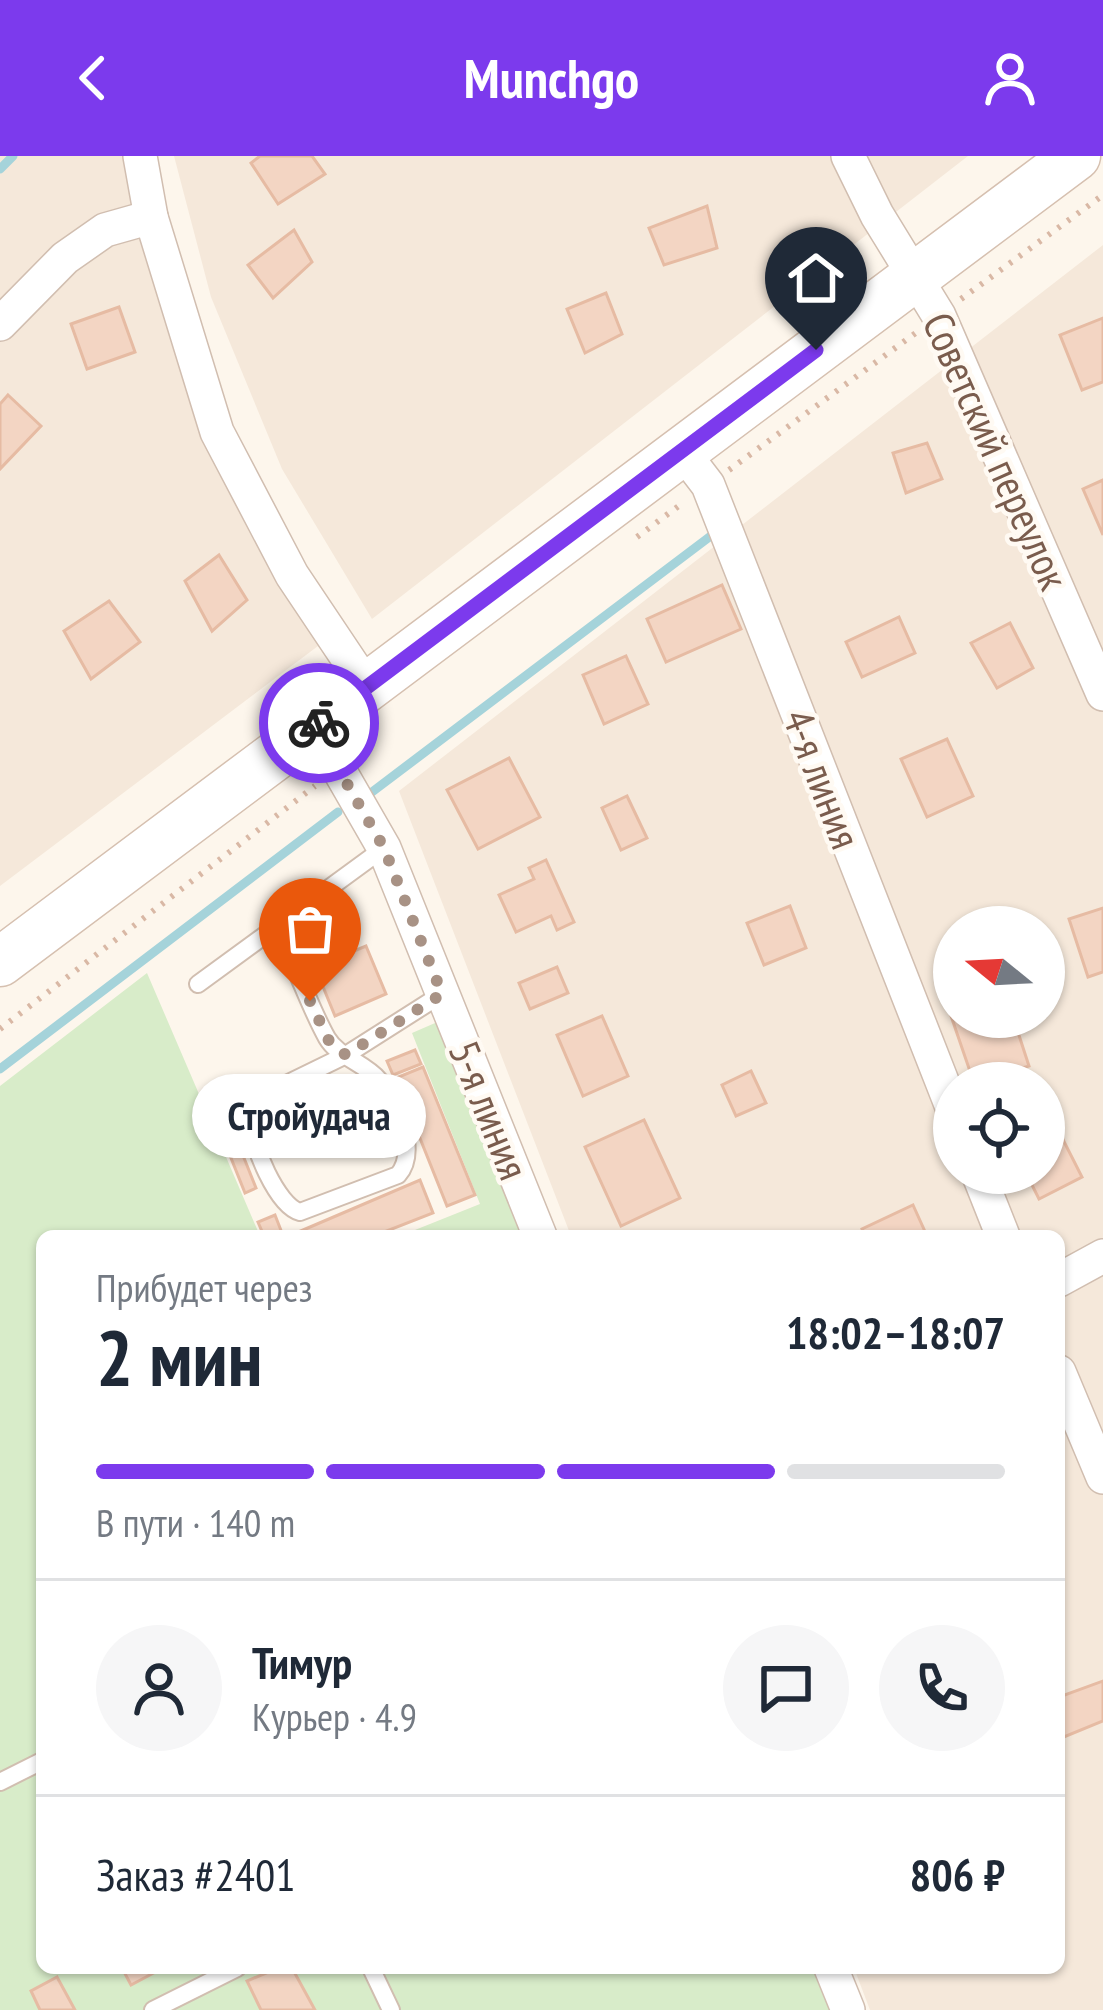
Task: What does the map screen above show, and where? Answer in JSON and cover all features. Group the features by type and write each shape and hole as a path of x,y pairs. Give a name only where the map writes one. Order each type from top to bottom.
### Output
{"main road":[{"path":"0,962 1076,156"}],"street":[{"path":"140,156 151,218 217,432 292,575 367,687"},
{"name":"Советский переулок","path":"848,156 877,215 939,316 1103,694"},
{"path":"0,324 65,258 105,230 151,218"},
{"name":"4-я линия","path":"682,451 708,485 934,1062"},
{"name":"5-я линия","path":"319,723 338,768 384,848 538,1230"},
{"path":"987,1194 1002,1230"},
{"path":"1065,1277 1103,1256"},
{"path":"1065,1386 1103,1478"},
{"path":"833,1974 848,2010"}],"lane":[{"path":"198,984 384,848"},
{"path":"291,959 330,1043 346,1055 378,1079 406,1133 407,1165 398,1175 300,1212 287,1209 277,1196 250,1124 256,1102 346,1055 442,994"},
{"path":"0,1782 36,1764"},
{"path":"153,2010 225,1974"},
{"path":"374,1974 391,2010"}],"path":[{"path":"0,1029 338,768"}],"shaded area":[{"path":"0,156 130,156 143,214 322,643 0,886"},
{"path":"174,156 968,156 372,619 282,469 211,297"},
{"path":"1103,245 1103,2010 870,2010 856,1974 1065,1974 1065,1230 569,1230 399,791"}],"green space":[{"path":"147,973 257,1230 36,1230 36,1974 818,1974 832,2010 0,2010 0,1086"},
{"path":"442,1020 525,1230 415,1230 480,1204 412,1033"}],"building":[{"path":"260,156 312,156 325,174 278,204 251,163"},
{"path":"707,206 717,248 664,265 649,228"},
{"path":"294,230 312,262 273,298 248,265"},
{"path":"606,293 622,334 585,353 567,309"},
{"path":"119,307 135,352 87,369 71,324"},
{"path":"1103,318 1103,382 1082,390 1060,335"},
{"path":"8,395 41,426 0,469 0,404"},
{"path":"927,443 942,479 906,493 893,453"},
{"path":"1103,480 1103,535 1083,489"},
{"path":"219,555 247,600 212,631 185,581"},
{"path":"722,585 741,629 666,662 647,619"},
{"path":"109,601 140,642 91,679 64,631"},
{"path":"899,617 915,653 862,677 846,642"},
{"path":"1010,623 1033,668 997,688 971,643"},
{"path":"626,656 648,704 604,724 583,675"},
{"path":"947,739 973,796 927,817 901,759"},
{"path":"509,758 540,817 478,849 447,790"},
{"path":"627,796 647,838 621,850 602,808"},
{"path":"546,860 574,922 557,930 551,916 516,932 499,895 534,879 529,868"},
{"path":"790,906 806,948 764,965 747,923"},
{"path":"1103,908 1103,972 1088,977 1069,919"},
{"path":"366,946 386,994 335,1016 315,967"},
{"path":"557,967 568,993 530,1009 519,983"},
{"path":"602,1016 628,1076 583,1096 557,1035"},
{"path":"959,1038 1020,1038 1028,1062 967,1062"},
{"path":"415,1050 421,1064 393,1075 387,1061"},
{"path":"423,1067 475,1195 447,1206 396,1078"},
{"path":"751,1071 766,1103 736,1116 722,1085"},
{"path":"222,1103 256,1188 245,1193 211,1108"},
{"path":"644,1120 680,1198 621,1226 585,1147"},
{"path":"1065,1143 1082,1177 1065,1186"},
{"path":"420,1180 433,1213 389,1230 303,1230"},
{"path":"913,1205 924,1230 862,1230"},
{"path":"275,1215 281,1230 261,1230 258,1222"},
{"path":"1103,1681 1103,1721 1065,1737 1065,1695"},
{"path":"125,1974 152,1974 131,1985"},
{"path":"264,1974 295,1974 315,2010 261,2010 247,1981"},
{"path":"57,1977 75,2010 40,2010 31,1991"}],"waterway":[{"path":"0,169 13,156"},
{"path":"372,792 712,535"},
{"path":"0,1069 338,812"}],"way so far":[{"path":"310,1001 330,1043 346,1055 442,994 384,848 338,768 319,723"}],"place":[{"name":"Стройудача","path":"310,1001"}],"route":[{"path":"319,723 816,350"}]}
